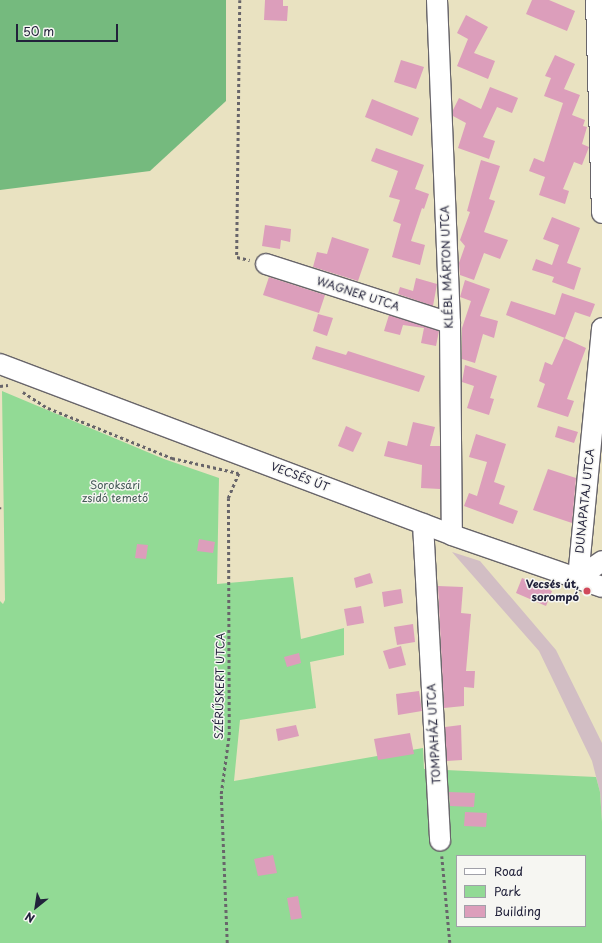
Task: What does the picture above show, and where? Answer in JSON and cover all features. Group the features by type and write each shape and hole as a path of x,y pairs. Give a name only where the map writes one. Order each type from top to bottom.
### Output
{"street":[{"name":"KLÉBL MÁRTON UTCA","path":"437,0 450,323 452,535"},
{"path":"596,0 602,213"},
{"name":"WAGNER UTCA","path":"266,264 450,323"},
{"name":"DUNAPATAJ UTCA","path":"578,578 602,328"},
{"name":"VECSÉS ÚT","path":"0,364 242,465 423,524 602,587"},
{"name":"TOMPAHÁZ UTCA","path":"423,524 440,841"},
{"path":"578,578 602,561"}],"path":[{"path":"240,0 237,257 266,264"},
{"path":"0,386 15,388"},
{"path":"20,390 48,408 172,458 242,465"},
{"name":"SZÉRŰSKERT UTCA","path":"227,943 220,794 229,735 228,498 242,465"},
{"path":"440,841 450,943"}],"shaded area":[{"path":"452,552 480,561 556,650 602,743 602,822 600,792 592,761 539,651"}],"green space":[{"path":"0,0 226,0 226,101 150,171 0,190"},
{"name":"Soroksári zsidó temető","path":"2,391 164,459 219,478 217,584 293,577 301,639 344,628 344,655 310,662 316,708 240,720 234,781 423,748 424,769 596,777 600,792 602,822 602,943 0,943 0,601 3,604 5,600"}],"building":[{"path":"265,0 283,0 283,6 288,6 287,21 264,20"},
{"path":"532,0 549,0 575,11 567,31 526,14"},
{"path":"466,15 488,27 474,53 495,61 488,79 457,66 468,39 457,33"},
{"path":"555,55 575,64 564,89 580,95 572,115 585,120 583,126 587,127 582,144 589,147 582,165 574,162 563,189 569,191 565,204 539,195 545,177 529,171 534,158 544,162 563,103 544,96 551,78 545,76"},
{"path":"401,60 424,67 416,89 394,82"},
{"path":"490,87 518,98 512,113 497,107 483,137 495,141 489,159 458,148 466,123 453,116 453,110 459,98 481,109"},
{"path":"372,99 419,118 412,136 365,117"},
{"path":"376,148 424,165 415,189 429,194 424,209 422,208 411,241 425,245 420,265 392,257 401,224 393,221 400,200 389,197 398,171 371,161"},
{"path":"481,160 500,166 489,199 495,201 484,232 508,240 500,259 484,253 474,280 460,275 459,263 465,246 460,240 470,212 467,211"},
{"path":"552,217 580,228 567,263 581,268 574,290 552,282 554,277 532,270 536,259 552,265 559,245 543,239"},
{"path":"265,225 291,229 290,242 281,240 280,249 262,246"},
{"path":"332,237 369,249 358,281 313,267 317,252 327,254"},
{"path":"269,277 325,295 319,313 263,295"},
{"path":"416,278 437,284 433,306 398,294 400,287 413,291"},
{"path":"465,280 490,289 480,316 498,321 494,338 483,334 475,363 462,359 462,328 471,301 460,297"},
{"path":"562,293 595,304 590,317 575,312 565,338 506,315 511,301 555,315"},
{"path":"318,314 333,318 327,336 313,331"},
{"path":"389,315 439,331 436,346 421,343 424,328 403,325 400,335 384,331"},
{"path":"564,338 586,348 567,399 574,401 568,417 537,407 545,384 539,381 545,362 552,365"},
{"path":"316,346 346,355 348,351 425,376 419,392 312,359"},
{"path":"465,365 497,376 490,398 494,399 489,415 467,408 474,386 462,382"},
{"path":"413,422 435,427 430,446 440,446 440,489 421,488 422,465 384,456 388,441 407,446"},
{"path":"346,426 362,433 353,452 338,446"},
{"path":"558,426 578,432 574,443 555,437"},
{"path":"476,434 506,444 494,482 505,486 499,504 518,511 513,524 464,506 469,493 477,496 487,462 469,457"},
{"path":"548,469 576,478 572,523 533,510"},
{"path":"199,539 215,542 213,553 197,551"},
{"path":"137,544 148,545 146,559 135,558"},
{"path":"370,573 373,583 356,588 354,578"},
{"path":"522,578 552,591 546,606 516,593"},
{"path":"438,586 463,587 461,613 471,614 466,671 475,671 474,688 464,687 464,706 444,708"},
{"path":"401,589 403,603 384,607 382,592"},
{"path":"361,606 364,623 347,626 344,609"},
{"path":"413,624 415,642 397,645 394,627"},
{"path":"401,646 406,665 389,669 383,651"},
{"path":"299,653 301,663 287,667 284,657"},
{"path":"419,691 422,711 398,715 396,694"},
{"path":"296,725 299,736 278,741 276,729"},
{"path":"461,725 462,760 447,761 445,727"},
{"path":"410,733 414,754 378,760 374,739"},
{"path":"449,792 475,793 474,807 450,806"},
{"path":"465,812 487,813 486,827 464,826"},
{"path":"273,855 277,873 258,876 254,859"},
{"path":"298,896 302,918 291,920 287,898"}],"place":[{"name":"Vecsés út, sorompó","path":"587,591"}]}
